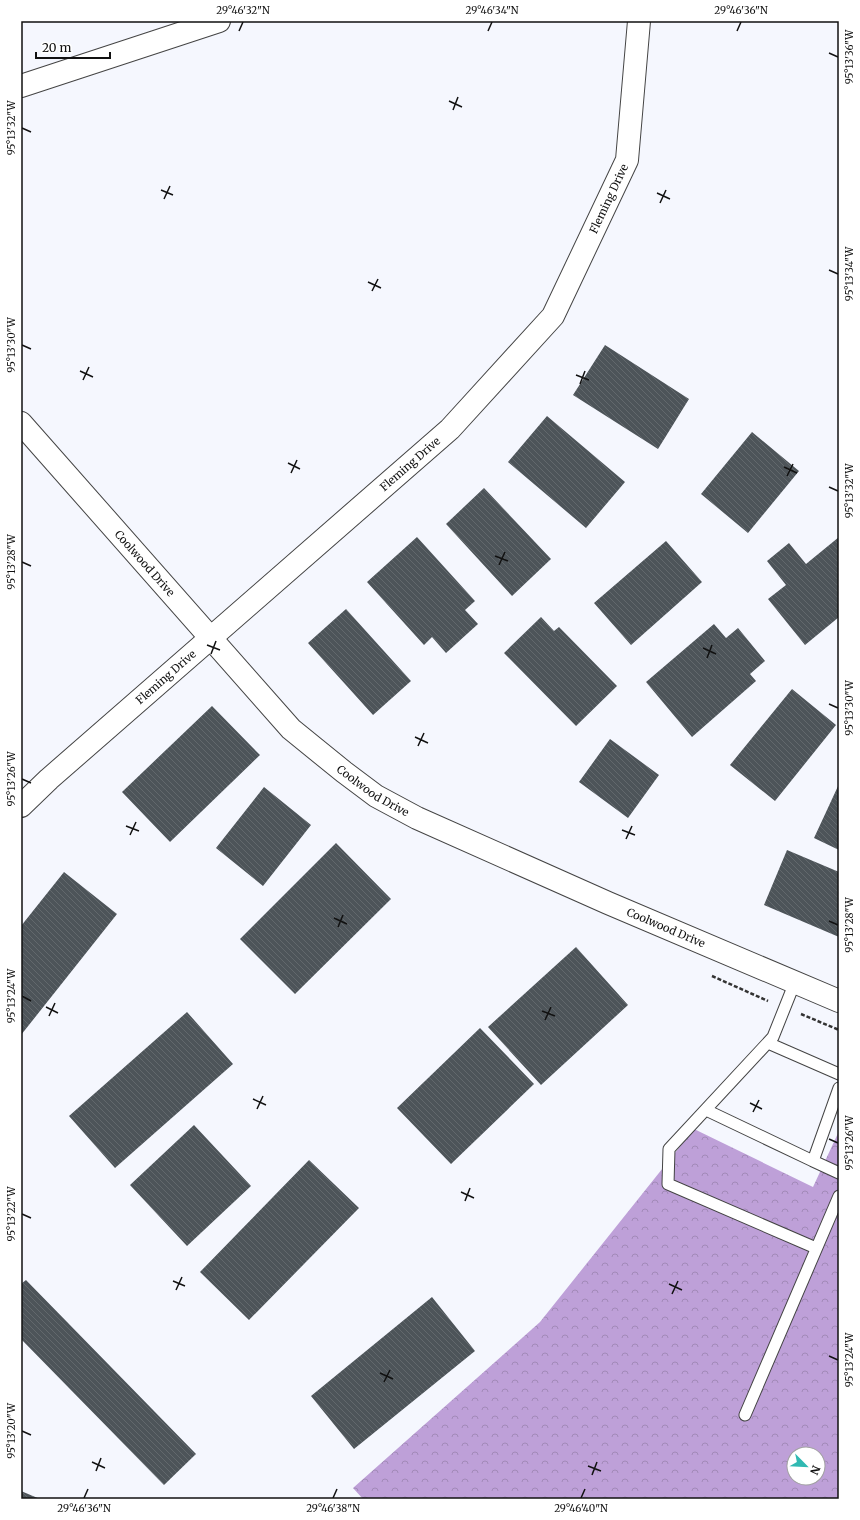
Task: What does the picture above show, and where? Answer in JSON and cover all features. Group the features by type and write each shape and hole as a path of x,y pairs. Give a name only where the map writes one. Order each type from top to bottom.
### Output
{"street":[{"path":"21,86 219,21"},
{"name":"Fleming Drive","path":"21,806 49,779 450,429 553,316 627,160 639,21"},
{"name":"Coolwood Drive","path":"21,422 291,729 376,796 424,822 608,903 839,1001"}],"lane":[{"path":"795,982 773,1037 669,1149 668,1184 816,1248"},
{"path":"768,1043 839,1074"},
{"path":"812,1161 839,1088"},
{"path":"706,1110 839,1173"},
{"path":"745,1415 839,1196"}],"green space":[{"path":"694,1129 813,1187 839,1131 839,1499 363,1499 353,1488 540,1322"}],"building":[{"path":"605,345 689,399 658,449 573,395"},
{"path":"547,416 625,482 586,528 508,462"},
{"path":"752,432 799,471 748,533 701,494"},
{"path":"484,488 551,559 512,596 446,524"},
{"path":"417,537 475,601 465,610 478,624 446,653 432,637 424,645 367,582"},
{"path":"839,537 839,617 805,645 768,599 786,585 767,561 789,543 806,564"},
{"path":"666,541 702,582 631,645 594,603"},
{"path":"346,609 411,681 373,715 308,643"},
{"path":"541,617 554,631 559,627 617,686 576,726 504,653"},
{"path":"714,624 726,638 738,628 765,661 750,674 756,681 692,737 646,682"},
{"path":"792,689 836,725 775,801 730,765"},
{"path":"212,706 260,755 170,842 122,792"},
{"path":"610,739 659,775 628,818 579,782"},
{"path":"839,784 839,850 814,838"},
{"path":"264,787 311,825 263,886 216,848"},
{"path":"336,843 391,899 295,994 240,939"},
{"path":"787,850 839,872 839,937 764,905"},
{"path":"64,872 117,914 21,1035 21,926"},
{"path":"576,947 628,1005 541,1085 488,1027"},
{"path":"187,1012 233,1064 115,1168 69,1116"},
{"path":"480,1028 534,1084 451,1164 397,1108"},
{"path":"194,1125 251,1186 187,1246 130,1185"},
{"path":"309,1160 359,1208 249,1320 200,1272"},
{"path":"26,1280 196,1454 164,1485 21,1339 21,1284"},
{"path":"432,1297 475,1351 354,1449 311,1396"},
{"path":"21,1491 40,1499 21,1499"}]}
